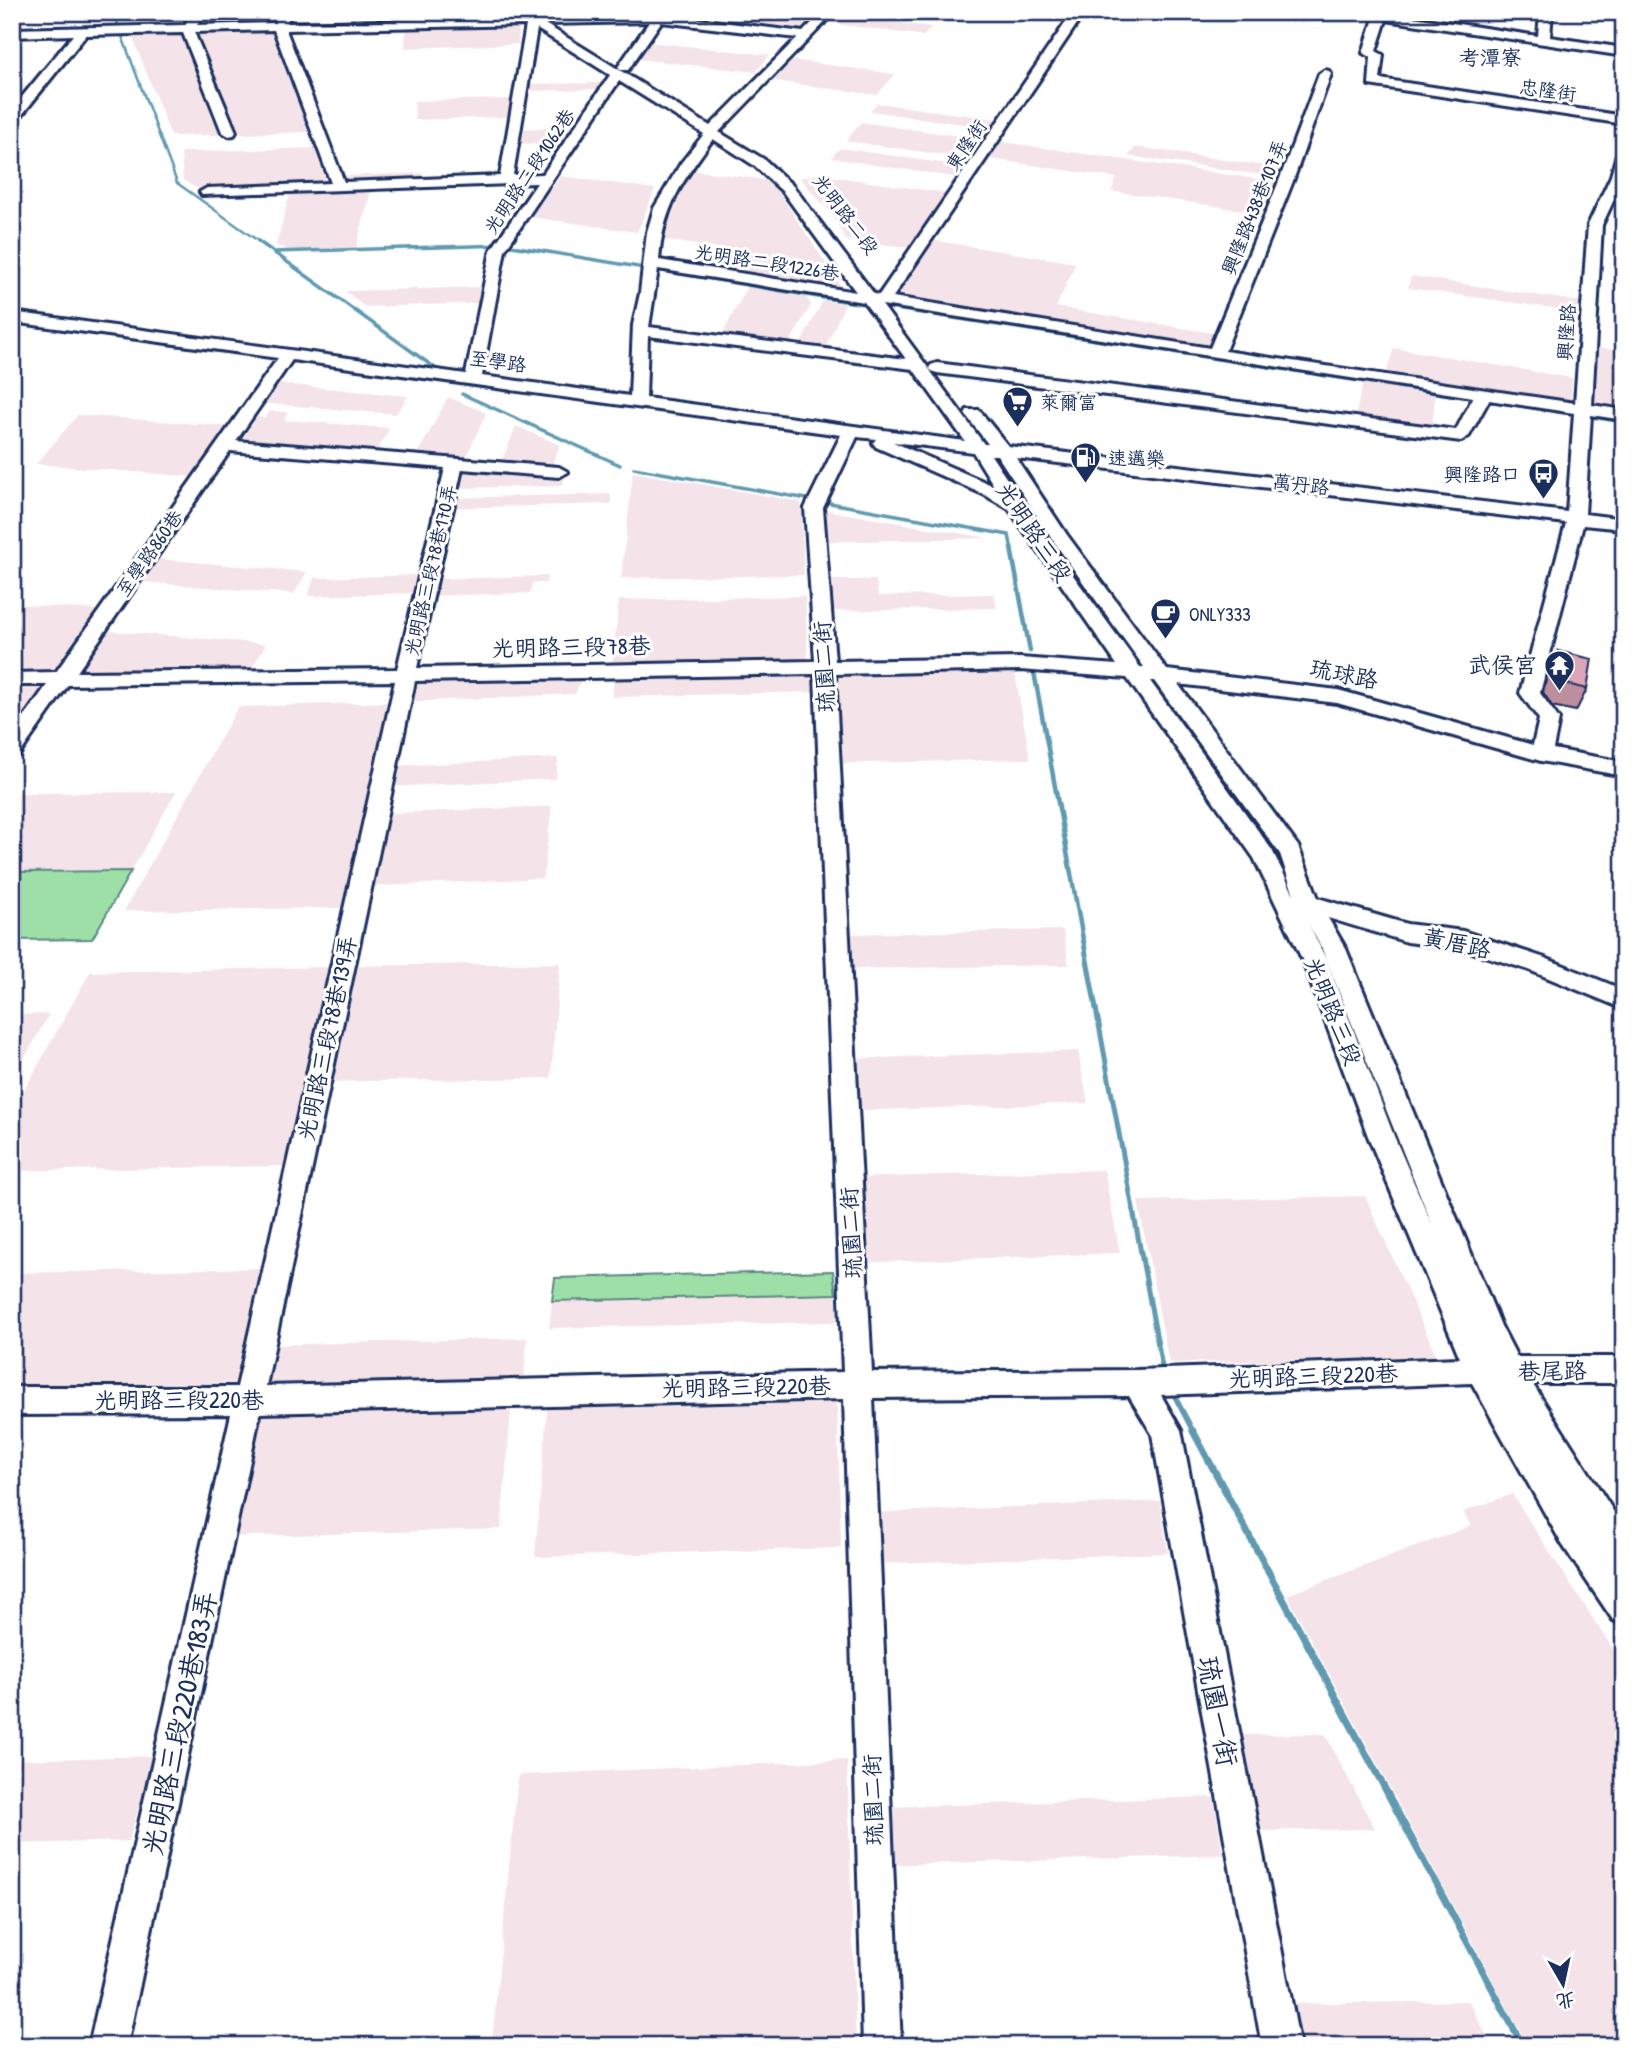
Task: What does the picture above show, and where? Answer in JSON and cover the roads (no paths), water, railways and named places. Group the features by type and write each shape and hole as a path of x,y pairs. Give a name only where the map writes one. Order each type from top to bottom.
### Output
{"street":[{"path":"198,12 188,31 229,132"},
{"path":"285,12 279,28 339,187"},
{"name":"光明路二段","path":"517,12 540,19 715,129 777,163 801,184 879,299 941,416 990,449"},
{"path":"729,27 744,12"},
{"path":"638,401 650,263 661,208 676,180 715,129 829,12"},
{"name":"東隆街","path":"879,299 1079,12"},
{"path":"1355,12 1624,52"},
{"path":"1465,28 1473,12"},
{"path":"1544,39 1546,12"},
{"name":"忠隆街","path":"1381,16 1369,53 1377,55 1373,82 1624,120"},
{"path":"12,33 188,31 660,17 808,36"},
{"name":"光明路二段1062巷","path":"473,379 498,250 660,17"},
{"path":"506,179 540,19"},
{"path":"12,118 81,33"},
{"name":"興隆路438巷107弄","path":"1216,354 1286,181 1325,74"},
{"name":"興隆路","path":"1576,519 1595,225 1618,176 1624,154"},
{"path":"207,192 547,178"},
{"name":"光明路二段1226巷","path":"650,263 1582,413 1624,415"},
{"name":"光明路二段","path":"879,299 937,368 990,449"},
{"name":"至學路","path":"12,317 990,449"},
{"path":"642,331 916,365"},
{"name":"至學路860巷","path":"12,750 287,356"},
{"path":"937,368 1461,436 1482,397"},
{"path":"852,430 918,431 941,416"},
{"path":"852,430 1028,508 1036,477 1046,467 1091,460"},
{"name":"琉園二街","path":"852,430 816,502 858,1385 882,2046"},
{"path":"225,445 559,472"},
{"name":"萬丹路","path":"990,449 1624,524"},
{"name":"光明路三段","path":"990,449 1132,672 1298,905 1334,949 1489,1332 1535,1418 1624,1556"},
{"name":"光明路三段78巷170弄","path":"406,675 454,465"},
{"name":"光明路三段","path":"1028,508 1161,676 1290,852 1298,905 1314,959 1381,1136 1480,1370 1573,1533 1624,1609"},
{"path":"1541,754 1549,719 1530,692 1576,519"},
{"name":"光明路三段78巷","path":"12,679 1020,664 1132,672"},
{"name":"琉球路","path":"1132,672 1355,700 1541,754 1624,769"},
{"name":"光明路三段78巷139弄","path":"249,1400 406,675"},
{"name":"黃厝路","path":"1298,905 1407,933 1463,940 1537,964 1624,1000"},
{"name":"光明路三段220巷","path":"12,1401 249,1400 858,1385 1137,1383 1480,1370"},
{"name":"巷尾路","path":"1480,1370 1624,1370"},
{"name":"琉園一街","path":"1137,1383 1166,1430 1281,2046"},
{"name":"光明路三段220巷183弄","path":"108,2046 249,1400"}],"waterway":[{"path":"114,12 120,30"},
{"path":"122,36 177,183 261,243"},
{"path":"552,180 631,64"},
{"path":"511,243 535,206"},
{"path":"258,241 273,252"},
{"path":"509,246 512,241"},
{"path":"273,252 509,246"},
{"path":"509,246 818,297 1624,422"},
{"path":"273,252 435,368"},
{"path":"462,394 620,465"},
{"path":"634,468 1009,535 1012,550"},
{"path":"1011,548 1030,651"},
{"path":"1034,672 1083,939"},
{"path":"1083,938 1162,1367"},
{"path":"1173,1393 1194,1433"},
{"path":"1193,1431 1523,2046"}],"place":[{"name":"萊爾富","path":"1017,429"},
{"name":"速邁樂","path":"1085,485"},
{"name":"興隆路口","path":"1543,501"},
{"name":"ONLY333","path":"1166,641"},
{"name":"武侯宮","path":"1560,692"}],"district":[{"name":"考潭寮","path":"1490,58"}]}
